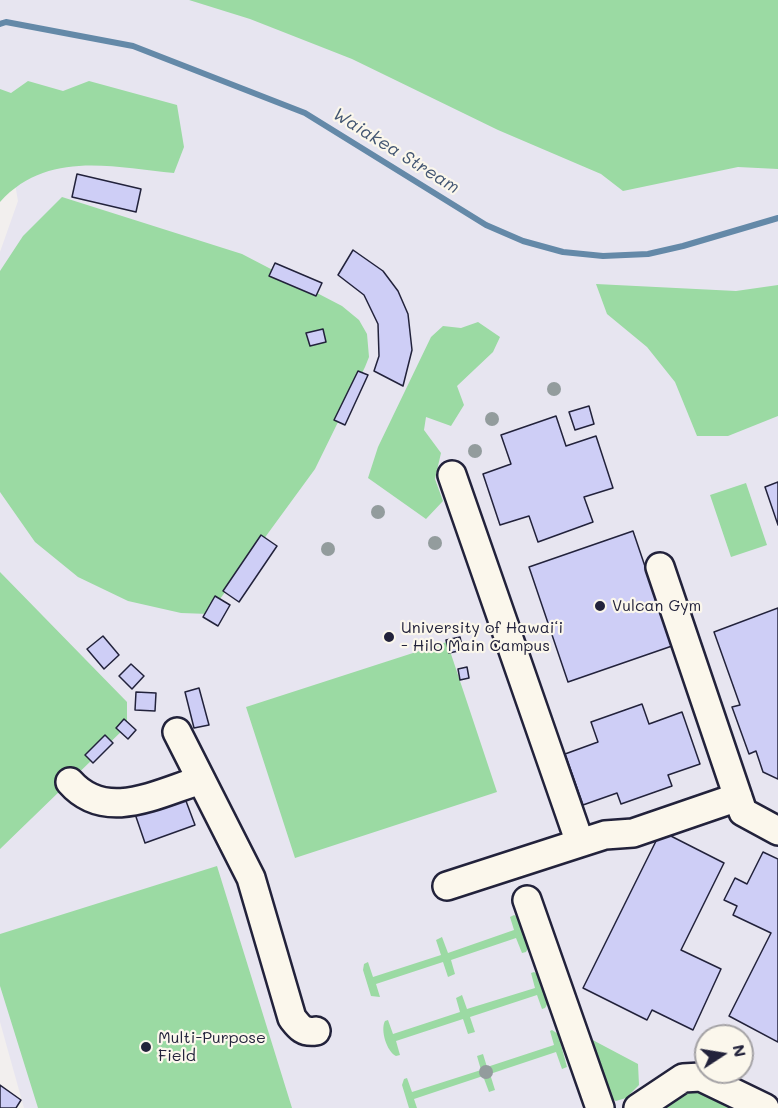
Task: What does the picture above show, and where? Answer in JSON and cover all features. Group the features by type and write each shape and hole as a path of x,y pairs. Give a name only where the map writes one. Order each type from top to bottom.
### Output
{"street":[{"path":"452,476 580,843"},
{"path":"660,567 743,812 778,831"},
{"path":"177,732 250,879 292,1018 300,1029 316,1031"},
{"path":"70,782 90,799 113,805 201,780"},
{"path":"447,886 605,835 633,833 738,796"},
{"path":"527,900 600,1108"},
{"path":"638,1108 683,1078 701,1077 765,1108"}],"shaded area":[{"name":"University of Hawaiʻi - Hilo Main Campus","path":"0,0 778,0 778,1108 24,1108 0,1022 0,252 18,201 0,98"}],"green space":[{"path":"189,0 778,0 778,169 738,167 623,191 601,174 498,130 352,59 250,19"},
{"path":"28,81 63,91 89,81 177,105 184,147 174,173 104,166 59,168 38,175 18,186 0,202 0,89 11,93"},
{"path":"62,197 242,254 342,306 359,320 367,334 369,357 315,469 209,614 181,613 128,601 78,577 35,542 0,492 0,271 23,236"},
{"path":"596,284 736,291 778,285 778,416 728,436 697,436 675,382 647,347 607,314"},
{"path":"478,322 500,337 493,352 457,386 464,405 451,426 426,417 424,430 441,453 435,479 443,501 426,519 368,478 378,447 431,337 443,326 461,328"},
{"path":"746,483 767,545 731,557 710,495"},
{"path":"0,572 127,702 127,726 0,849"},
{"path":"447,642 497,792 295,858 246,707"},
{"name":"Multi-Purpose Field","path":"217,866 292,1108 38,1108 0,986 0,934"},
{"path":"514,915 521,919 529,946 526,952 522,953 516,938 451,960 455,974 448,977 443,962 376,984 380,997 371,996 363,970 364,964 368,962 373,977 441,955 436,940 442,937 448,953 514,930 510,917"},
{"path":"534,972 540,976 548,1003 545,1008 542,1009 537,995 470,1017 475,1032 468,1034 463,1019 396,1041 400,1055 393,1054 387,1046 383,1030 385,1021 388,1020 393,1034 460,1012 456,998 462,995 467,1009 535,988 531,973"},
{"path":"550,1031 558,1034 567,1067 562,1069 556,1052 490,1074 495,1090 489,1092 483,1076 414,1099 417,1108 409,1108 402,1085 404,1079 407,1078 412,1092 481,1070 477,1056 483,1054 487,1067 554,1045"},
{"path":"587,1037 638,1064 639,1085 626,1098 616,1101 608,1097"},
{"path":"692,1089 732,1108 654,1108"}],"building":[{"path":"77,174 141,189 136,212 72,197"},
{"path":"353,250 383,271 398,291 408,314 412,350 403,386 374,371 379,356 378,324 364,295 338,275"},
{"path":"275,263 322,283 316,296 269,276"},
{"path":"323,329 326,342 310,346 306,333"},
{"path":"358,371 368,375 345,425 334,420"},
{"path":"589,406 594,424 575,430 569,412"},
{"path":"556,416 566,446 596,436 613,488 584,497 593,522 538,542 529,516 500,525 483,474 511,464 501,435"},
{"path":"778,482 778,525 765,487"},
{"name":"Vulcan Gym","path":"633,531 672,646 568,682 529,567"},
{"path":"261,535 277,546 239,602 223,591"},
{"path":"215,596 230,605 218,626 203,617"},
{"path":"778,608 778,779 763,772 756,751 749,754 732,707 740,705 714,632"},
{"path":"103,636 119,655 104,669 87,649"},
{"path":"460,637 463,650 449,653 446,640"},
{"path":"131,664 144,676 132,689 119,676"},
{"path":"467,667 469,678 460,680 458,669"},
{"path":"199,688 209,725 194,728 185,692"},
{"path":"136,692 156,693 155,711 135,710"},
{"path":"642,704 649,724 682,712 700,764 668,775 672,786 621,804 617,793 583,805 565,754 598,742 591,722"},
{"path":"124,719 136,730 128,739 116,728"},
{"path":"105,735 113,743 93,763 85,755"},
{"path":"183,793 195,825 145,843 134,811"},
{"path":"661,831 724,863 681,950 721,969 693,1030 652,1010 647,1020 583,988"},
{"path":"763,852 778,859 778,1042 754,1029 754,1024 744,1024 729,1016 771,933 733,915 737,906 724,900 735,878 747,884"},
{"path":"0,1085 21,1100 16,1108 0,1108"}],"waterway":[{"name":"Waiakea Stream","path":"0,24 6,22 133,46 305,113 486,225 523,241 563,252 603,256 648,254 778,218"}],"place":[{"name":"Vulcan Gym","path":"600,606"},
{"name":"University of Hawaiʻi - Hilo Main Campus","path":"389,637"},
{"name":"Multi-Purpose Field","path":"146,1047"}]}
